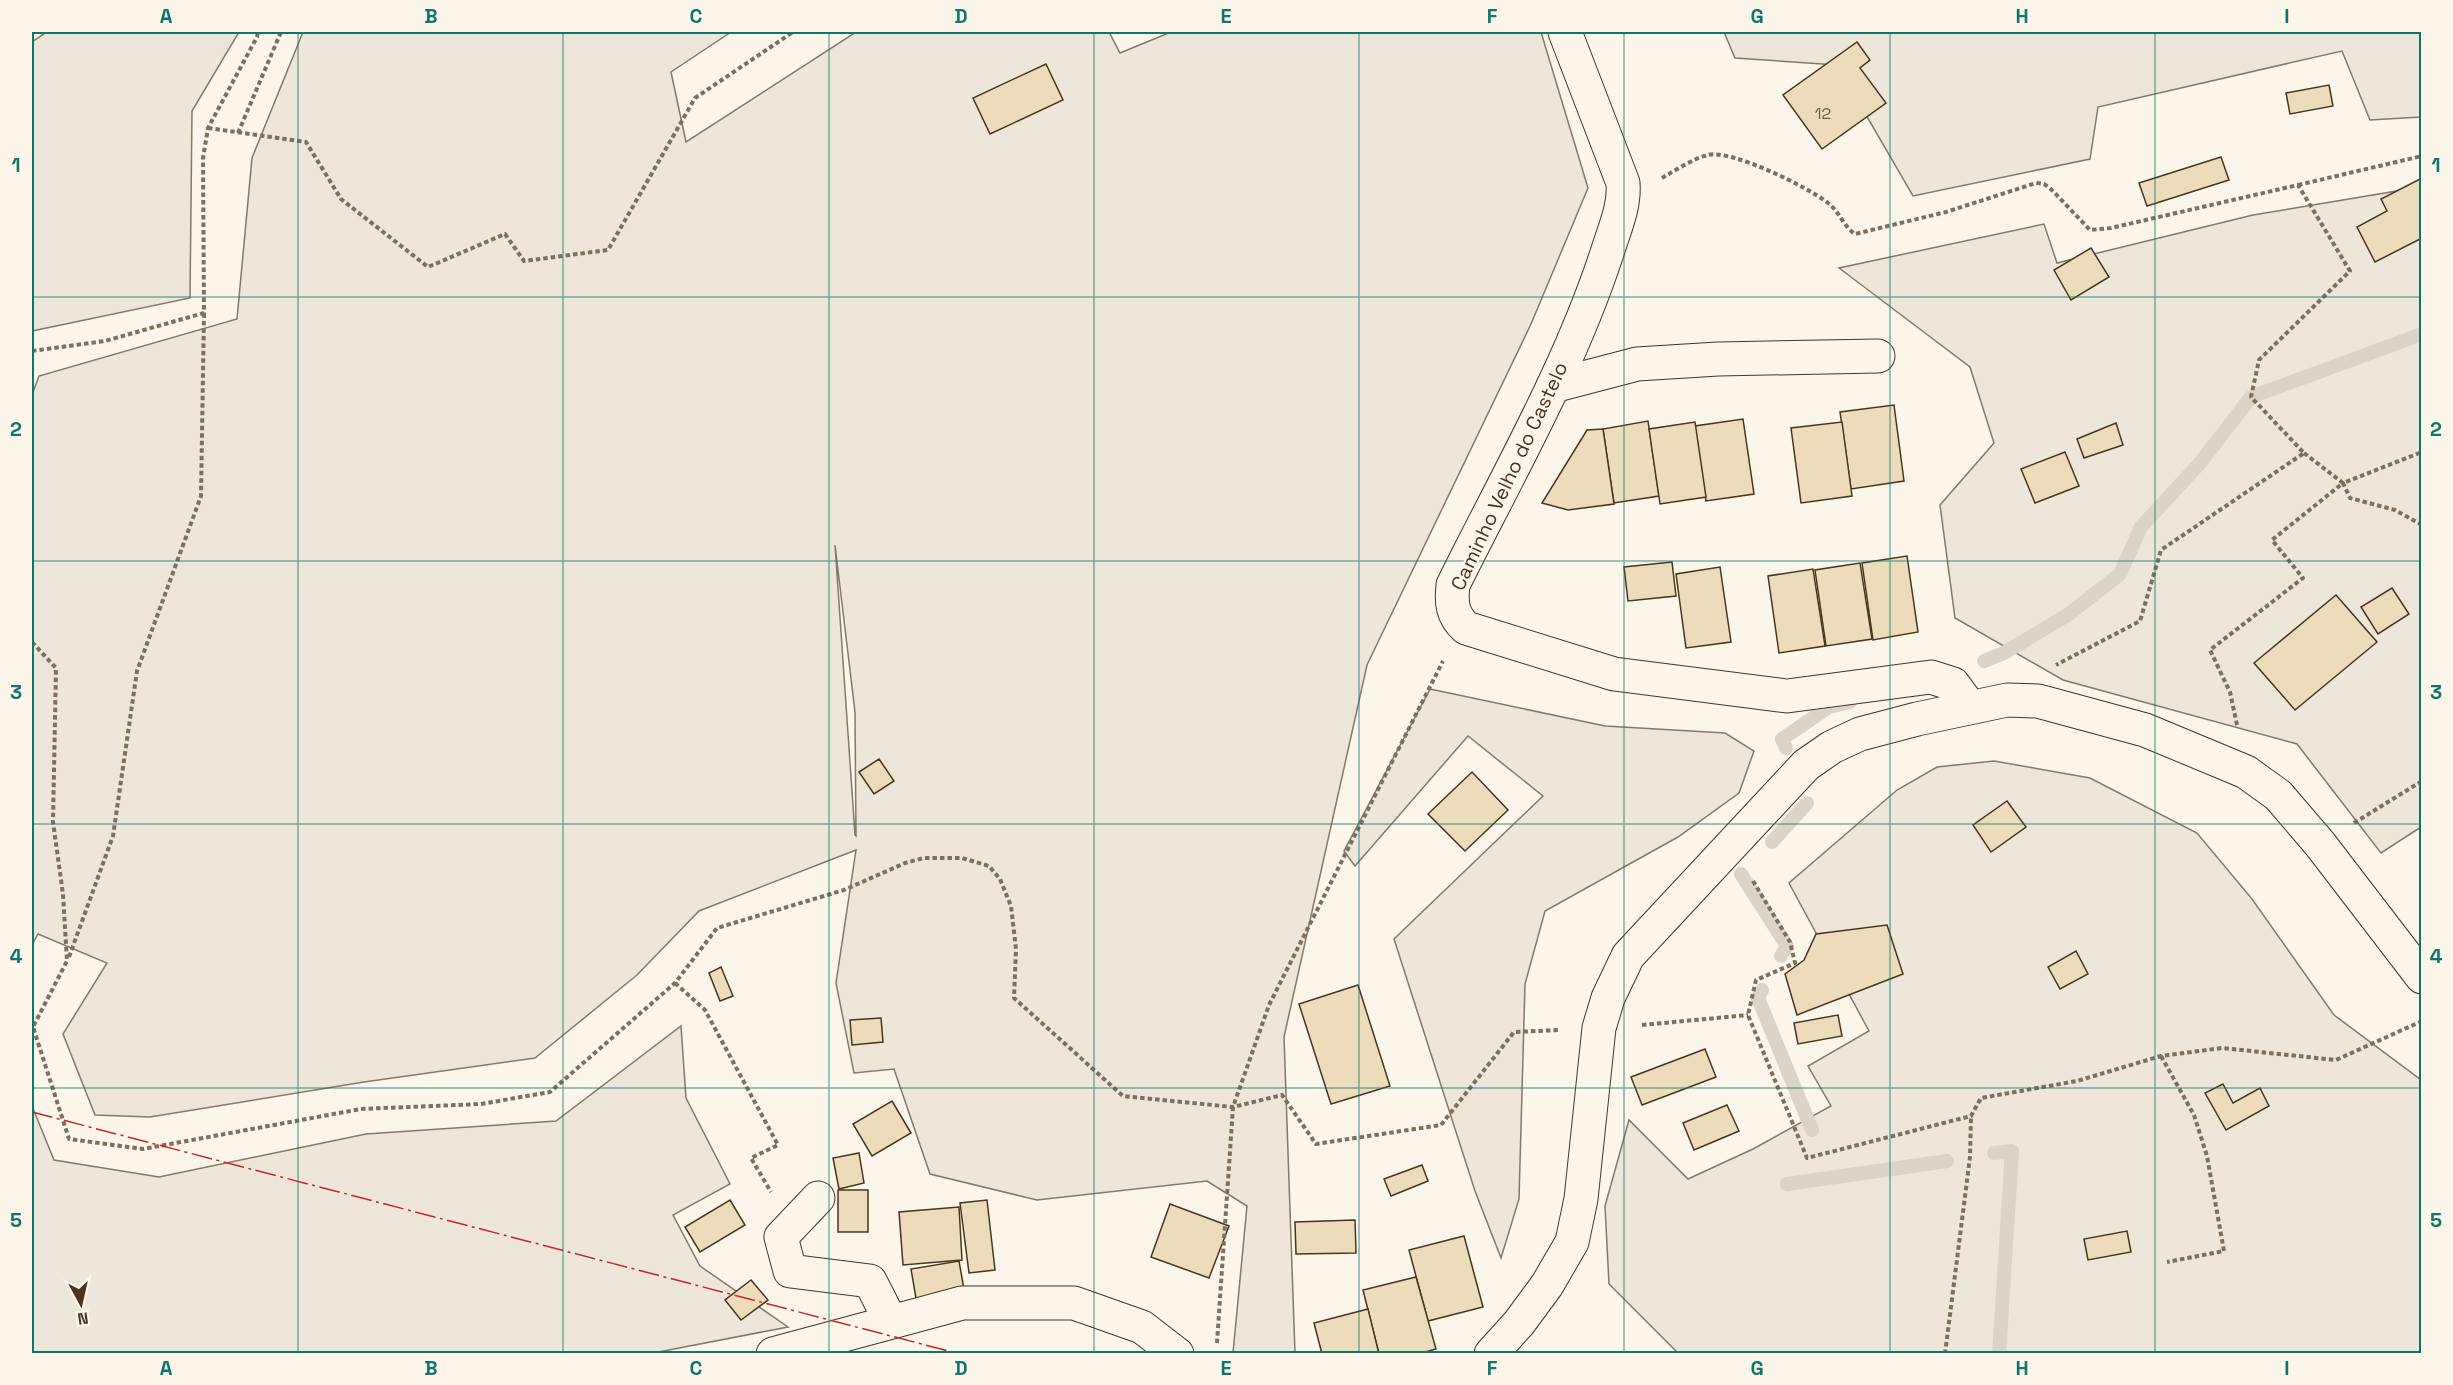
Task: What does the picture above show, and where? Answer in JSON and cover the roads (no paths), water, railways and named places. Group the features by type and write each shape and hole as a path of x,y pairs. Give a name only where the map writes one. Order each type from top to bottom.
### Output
{"street":[{"name":"Caminho Velho do Castelo","path":"1565,32 1623,183 1622,206 1594,291 1552,386 1454,585 1451,604 1459,621 1466,628 1614,675 1786,696 1931,677 1953,684 1970,707"},
{"path":"1552,386 1637,364 1718,359 1878,356"},
{"path":"1491,1353 1519,1323 1548,1285 1572,1242 1581,1199 1599,1028 1608,998 1628,956 1806,765 1832,747 1860,734 2007,700 2038,701 2145,730 2246,772 2278,795 2320,844 2421,976"},
{"path":"818,1198 781,1237 790,1271 870,1281 891,1322"},
{"path":"773,1353 962,1303 1074,1303 1142,1327 1176,1353"}],"waterway":[{"path":"1984,661 2004,653 2069,614 2120,574 2141,527 2200,463 2251,397 2422,334"},
{"path":"1786,748 1782,739 1829,707 1850,702"},
{"path":"1772,842 1807,803"},
{"path":"1741,874 1787,946 1781,956"},
{"path":"1762,990 1758,998 1812,1130"},
{"path":"1994,1153 2012,1151 1999,1354"},
{"path":"1787,1184 1947,1161"}]}
